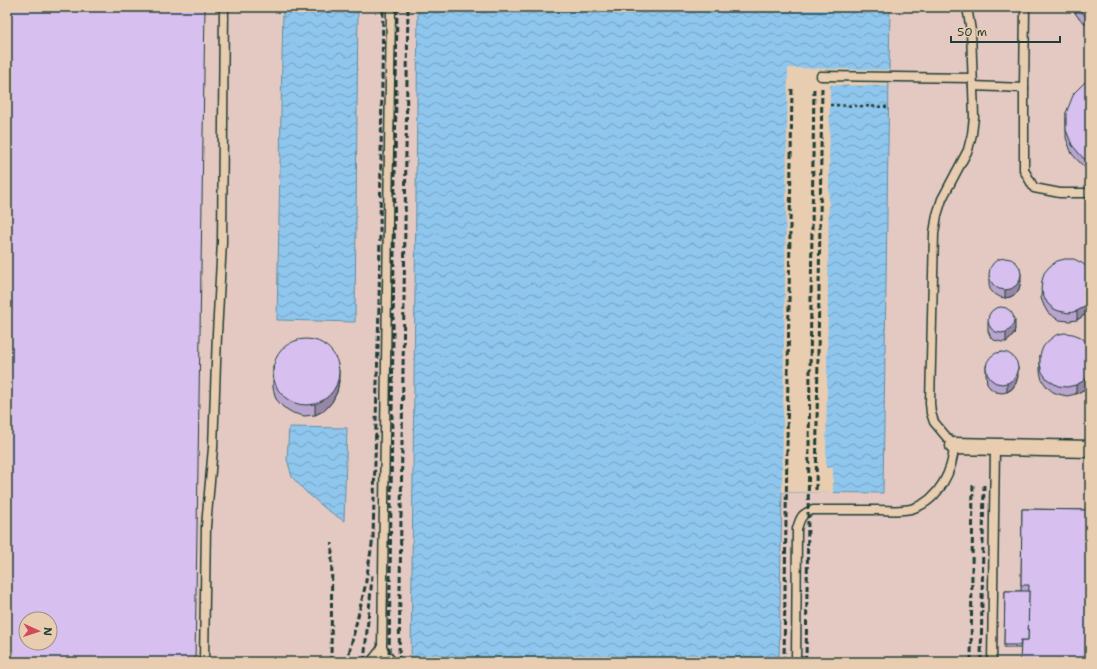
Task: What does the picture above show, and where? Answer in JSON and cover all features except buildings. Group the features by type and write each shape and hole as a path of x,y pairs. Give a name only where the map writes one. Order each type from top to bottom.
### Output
{"street":[{"path":"954,446 1090,449"}],"lane":[{"path":"204,662 206,526 213,448 222,242 224,7"},
{"path":"391,7 382,648 392,662"},
{"path":"796,662 797,529 801,517 806,512 813,510 899,510 916,507 932,496 940,488 952,463 954,446 934,422 930,403 934,232 937,214 942,199 968,150 972,134 974,117 971,30 967,7"},
{"path":"1025,7 1024,170 1034,188 1060,193 1090,193"},
{"path":"821,76 973,82 1024,88"},
{"path":"992,662 995,447"},
{"path":"371,662 382,648"}],"path":[{"path":"830,105 888,107"}],"shaded area":[{"path":"7,7 283,7 277,320 354,322 358,7 418,7 411,662 7,662"},
{"path":"890,7 1090,7 1090,662 779,662 782,492 883,493"}],"water":[{"path":"283,7 358,7 355,322 277,320"},
{"path":"418,7 890,7 883,493 782,492 779,662 411,662"},
{"path":"289,427 347,428 344,521 326,509 306,492 292,477 287,459"}],"pier":[{"path":"788,68 889,70 888,86 830,85 826,468 833,468 833,493 782,492"}],"railway":[{"path":"347,662 365,587 373,538 379,306 383,7"},
{"path":"389,662 397,7"},
{"path":"399,662 408,7"},
{"path":"784,662 792,86"},
{"path":"806,662 814,86"},
{"path":"816,490 822,86"},
{"path":"971,662 973,482"},
{"path":"981,662 984,483"},
{"path":"331,662 332,543"},
{"path":"364,662 372,574"}]}
